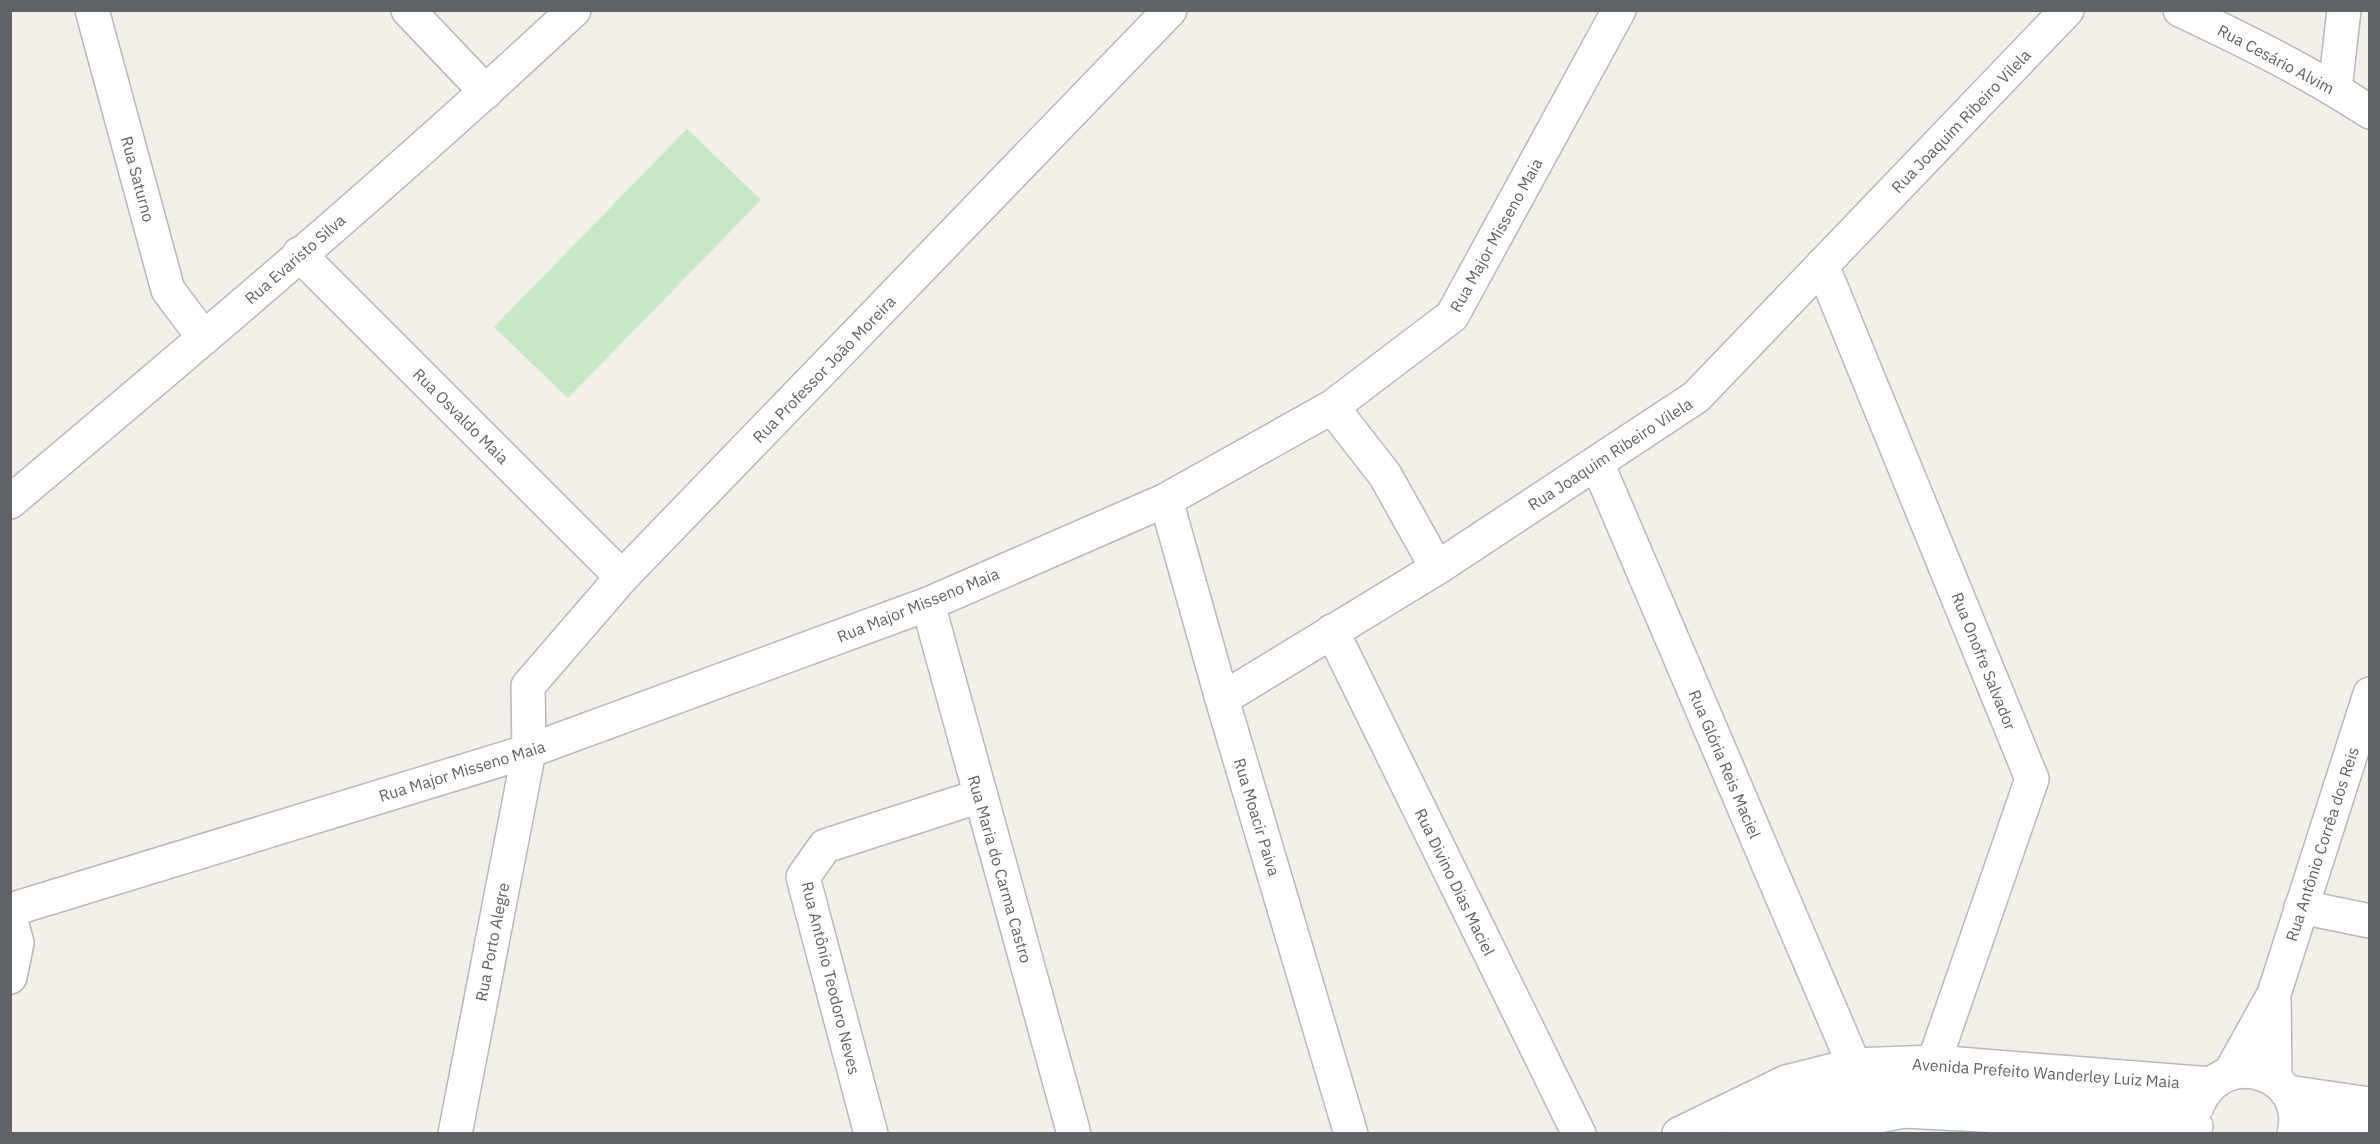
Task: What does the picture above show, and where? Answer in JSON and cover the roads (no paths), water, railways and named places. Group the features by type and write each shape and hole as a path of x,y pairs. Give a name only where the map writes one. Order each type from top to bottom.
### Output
{"street":[{"name":"Rua Saturno","path":"92,10 168,290 204,338"},
{"path":"408,10 486,93"},
{"name":"Rua Evaristo Silva","path":"10,502 204,338 486,93 574,10"},
{"name":"Rua Professor João Moreira","path":"529,751 528,686 622,577 1170,10"},
{"name":"Rua Major Misseno Maia","path":"10,910 529,751 928,604 1166,500 1332,407 1452,316 1619,10"},
{"name":"Rua Joaquim Ribeiro Vilela","path":"1222,699 1437,568 1696,397 2067,10"},
{"name":"Rua Cesário Alvim","path":"2180,10 2274,55 2335,89 2370,112"},
{"path":"2335,89 2344,10"},
{"name":"Rua Osvaldo Maia","path":"299,254 622,577"},
{"name":"Rua Onofre Salvador","path":"1822,265 2032,779 1934,1062"},
{"path":"1332,407 1385,475 1437,568"},
{"name":"Rua Glória Reis Maciel","path":"1597,463 1854,1065"},
{"name":"Rua Moacir Paiva","path":"1166,500 1222,699 1351,1134"},
{"name":"Rua Maria do Carma Castro","path":"928,604 1074,1134"},
{"name":"Rua Divino Dias Maciel","path":"1332,632 1579,1134"},
{"name":"Rua Antônio Corrêa dos Reis","path":"2204,1113 2274,994 2370,694"},
{"name":"Rua Porto Alegre","path":"455,1134 529,751"},
{"name":"Rua Antônio Teodoro Neves","path":"871,1134 803,877 825,846 980,796"},
{"path":"2301,907 2370,921"},
{"path":"10,917 16,943 10,977"},
{"name":"Rua Antônio Corrêa dos Reis","path":"2274,994 2281,1086 2294,1106 2295,1128"},
{"name":"Avenida Prefeito Wanderley Luiz Maia","path":"1679,1134 1786,1082 1854,1065 1934,1062 2204,1113"},
{"path":"1799,1134 1806,1130 1899,1122 2204,1113 2246,1070 2262,1073 2281,1086 2370,1104"},
{"path":"1738,1134 1753,1125 1891,1085 2204,1113"},
{"path":"2295,1128 2370,1133"}]}
